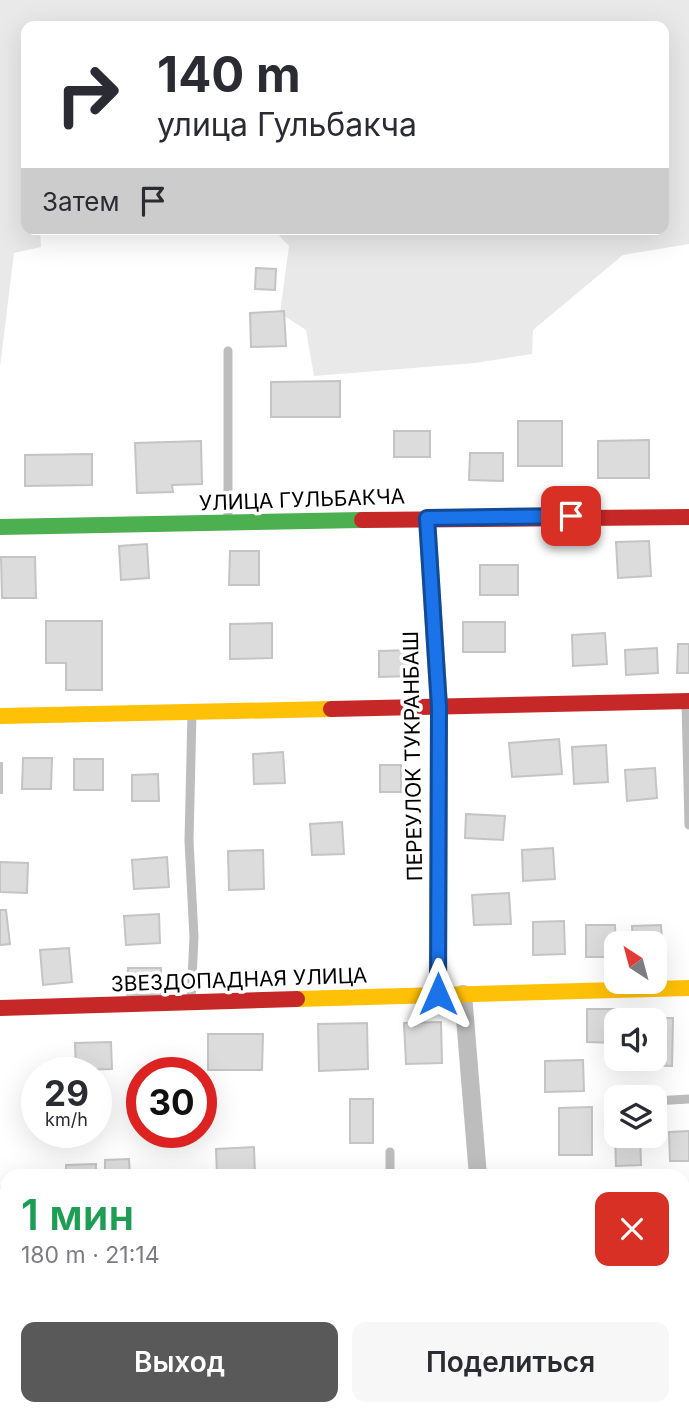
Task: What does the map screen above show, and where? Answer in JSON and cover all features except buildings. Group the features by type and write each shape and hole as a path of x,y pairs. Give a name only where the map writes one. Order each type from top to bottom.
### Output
{"street":[{"name":"УЛИЦА ГУЛЬБАКЧА","path":"0,527 547,515 689,517"},
{"name":"ПЕРЕУЛОК ТУКРАНБАШ","path":"427,518 439,707 438,994"},
{"path":"0,716 687,701"},
{"name":"ЗВЕЗДОПАДНАЯ УЛИЦА","path":"0,1008 689,988"},
{"path":"463,994 477,1169"}],"lane":[{"path":"228,351 228,523"},
{"path":"687,701 689,825"},
{"path":"191,1002 194,937 188,841 192,712"},
{"path":"667,1101 689,1100"},
{"path":"390,1152 390,1169"}],"shaded area":[{"path":"0,0 689,0 689,244 623,255 533,330 532,354 475,363 314,376 306,330 280,313 289,246 279,235 669,235 669,21 21,21 21,235 40,235 41,247 14,253 0,367"}],"traffic: fast":[{"path":"0,527 362,520"}],"traffic: slow":[{"path":"0,716 331,709"},
{"path":"297,999 689,988"}],"traffic: jam":[{"path":"362,520 689,517"},
{"path":"331,709 689,701"},
{"path":"0,1008 297,999"}],"route":[{"path":"438,994 439,707 427,518 571,516"}]}
